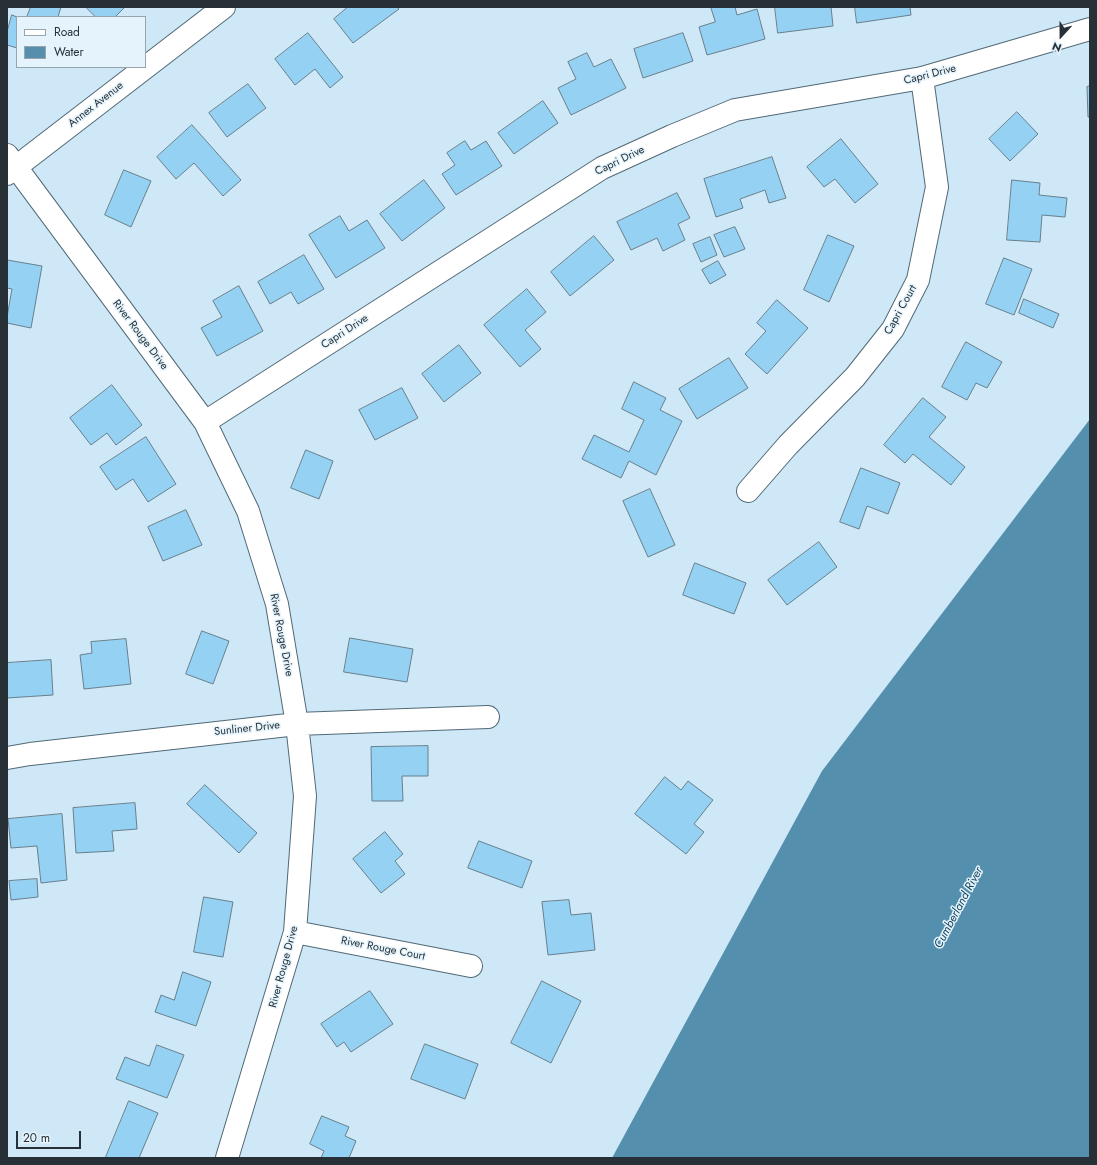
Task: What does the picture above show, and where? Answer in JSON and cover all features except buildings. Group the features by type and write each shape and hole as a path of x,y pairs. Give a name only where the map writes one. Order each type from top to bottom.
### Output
{"street":[{"name":"Annex Avenue","path":"146,65 224,7"},
{"name":"Capri Drive","path":"205,422 602,168 672,136 735,110 922,78 1090,28"},
{"name":"Annex Avenue","path":"10,165 141,68"},
{"name":"Capri Court","path":"748,491 788,445 855,377 893,329 918,280 937,187 922,78"},
{"name":"River Rouge Drive","path":"10,165 205,422 248,511 277,604 297,724 305,796 295,932 227,1158"},
{"name":"Sunliner Drive","path":"7,758 30,754 297,724 488,717"},
{"name":"River Rouge Court","path":"295,932 471,966"}],"water":[{"name":"Cumberland River","path":"1090,419 1090,1158 612,1158 822,771"}]}
